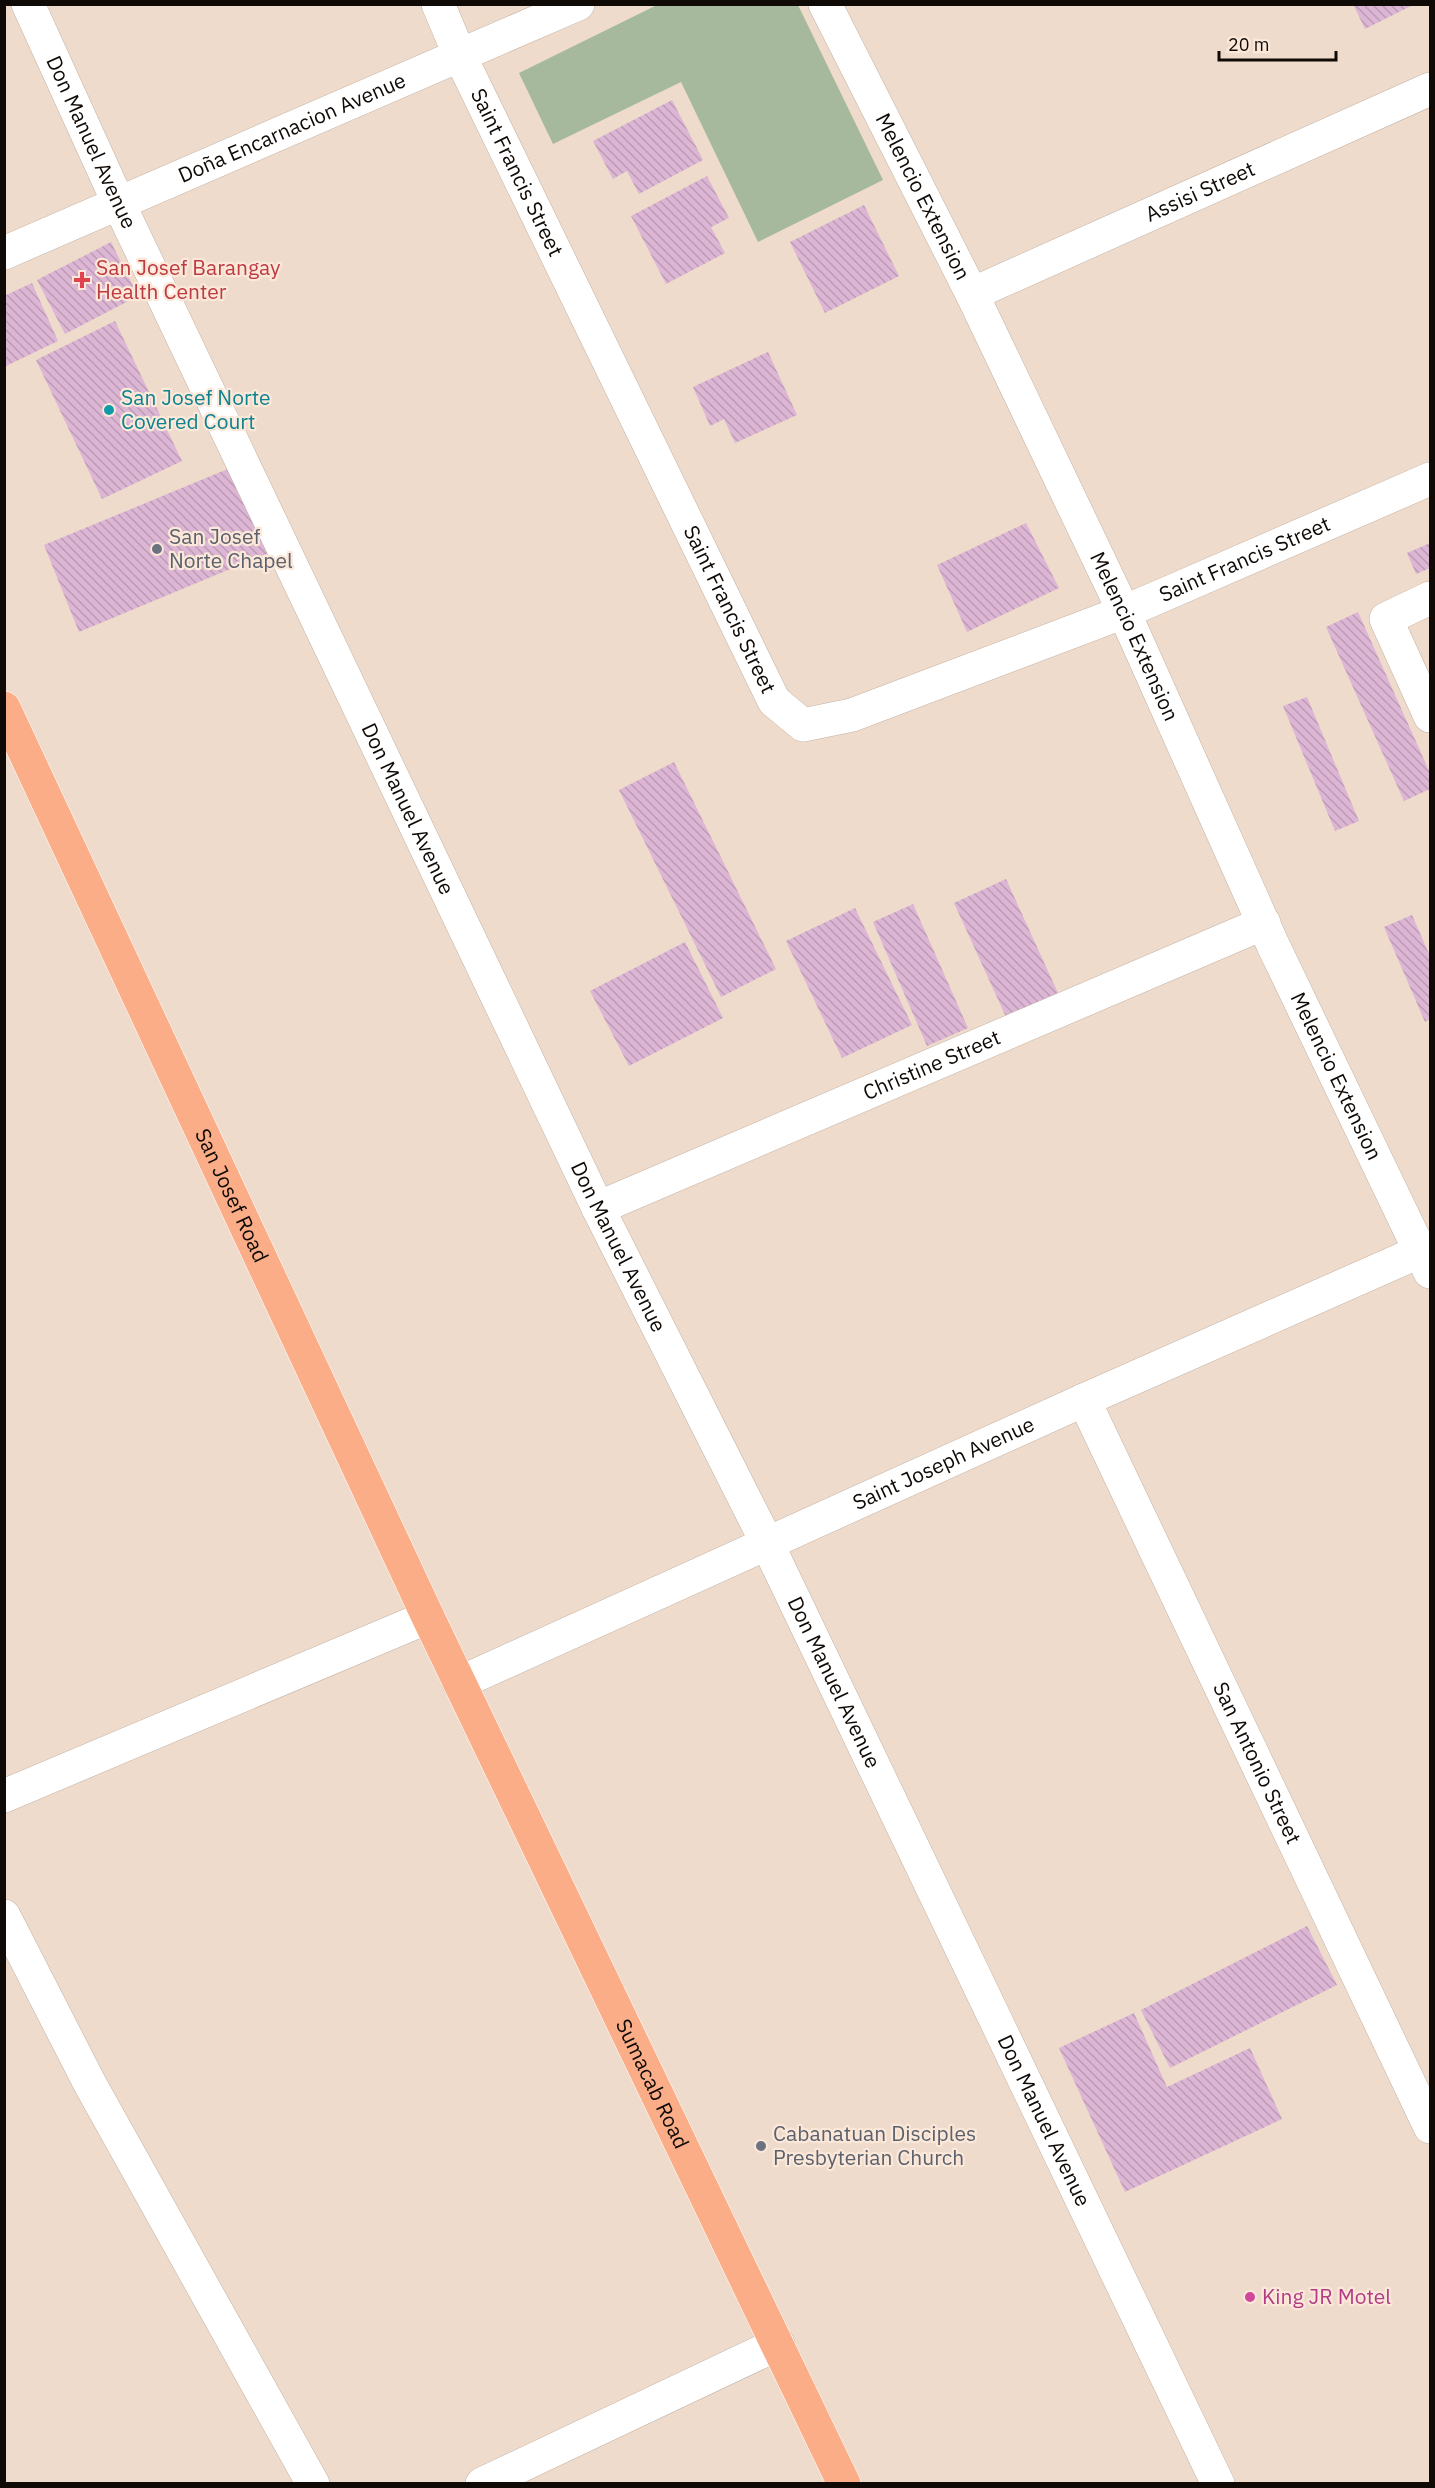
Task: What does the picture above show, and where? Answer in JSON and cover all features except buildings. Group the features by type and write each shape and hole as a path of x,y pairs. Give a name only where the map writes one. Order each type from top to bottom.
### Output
{"main road":[{"name":"San Josef Road","path":"4,708 459,1683"},
{"name":"Sumacab Road","path":"459,1683 844,2484"}],"street":[{"name":"Don Manuel Avenue","path":"28,4 119,204 598,1208 767,1543 1218,2484"},
{"name":"Saint Francis Street","path":"438,4 460,56 774,701 803,725 852,715 1124,612 1431,478"},
{"name":"Doña Encarnacion Avenue","path":"4,253 578,4"},
{"name":"Melencio Extension","path":"825,4 972,294 1124,612 1264,923 1427,1257"},
{"name":"Assisi Street","path":"972,294 1431,89"},
{"path":"1431,598 1386,619 1431,716"},
{"name":"Christine Street","path":"598,1208 1264,923"},
{"name":"Saint Joseph Avenue","path":"459,1683 1084,1400 1427,1257"},
{"name":"San Antonio Street","path":"1084,1400 1431,2127"},
{"path":"4,1796 428,1617"},
{"path":"4,1916 90,2085 313,2484"},
{"path":"482,2484 778,2344"}],"green space":[{"path":"659,4 798,5 883,180 758,242 681,82 553,144 519,73"}],"place":[{"name":"San Josef Barangay Health Center","path":"82,280"},
{"name":"San Josef Norte Covered Court","path":"109,410"},
{"name":"San Josef Norte Chapel","path":"157,549"},
{"name":"Cabanatuan Disciples Presbyterian Church","path":"761,2146"},
{"name":"King JR Motel","path":"1250,2297"}]}
